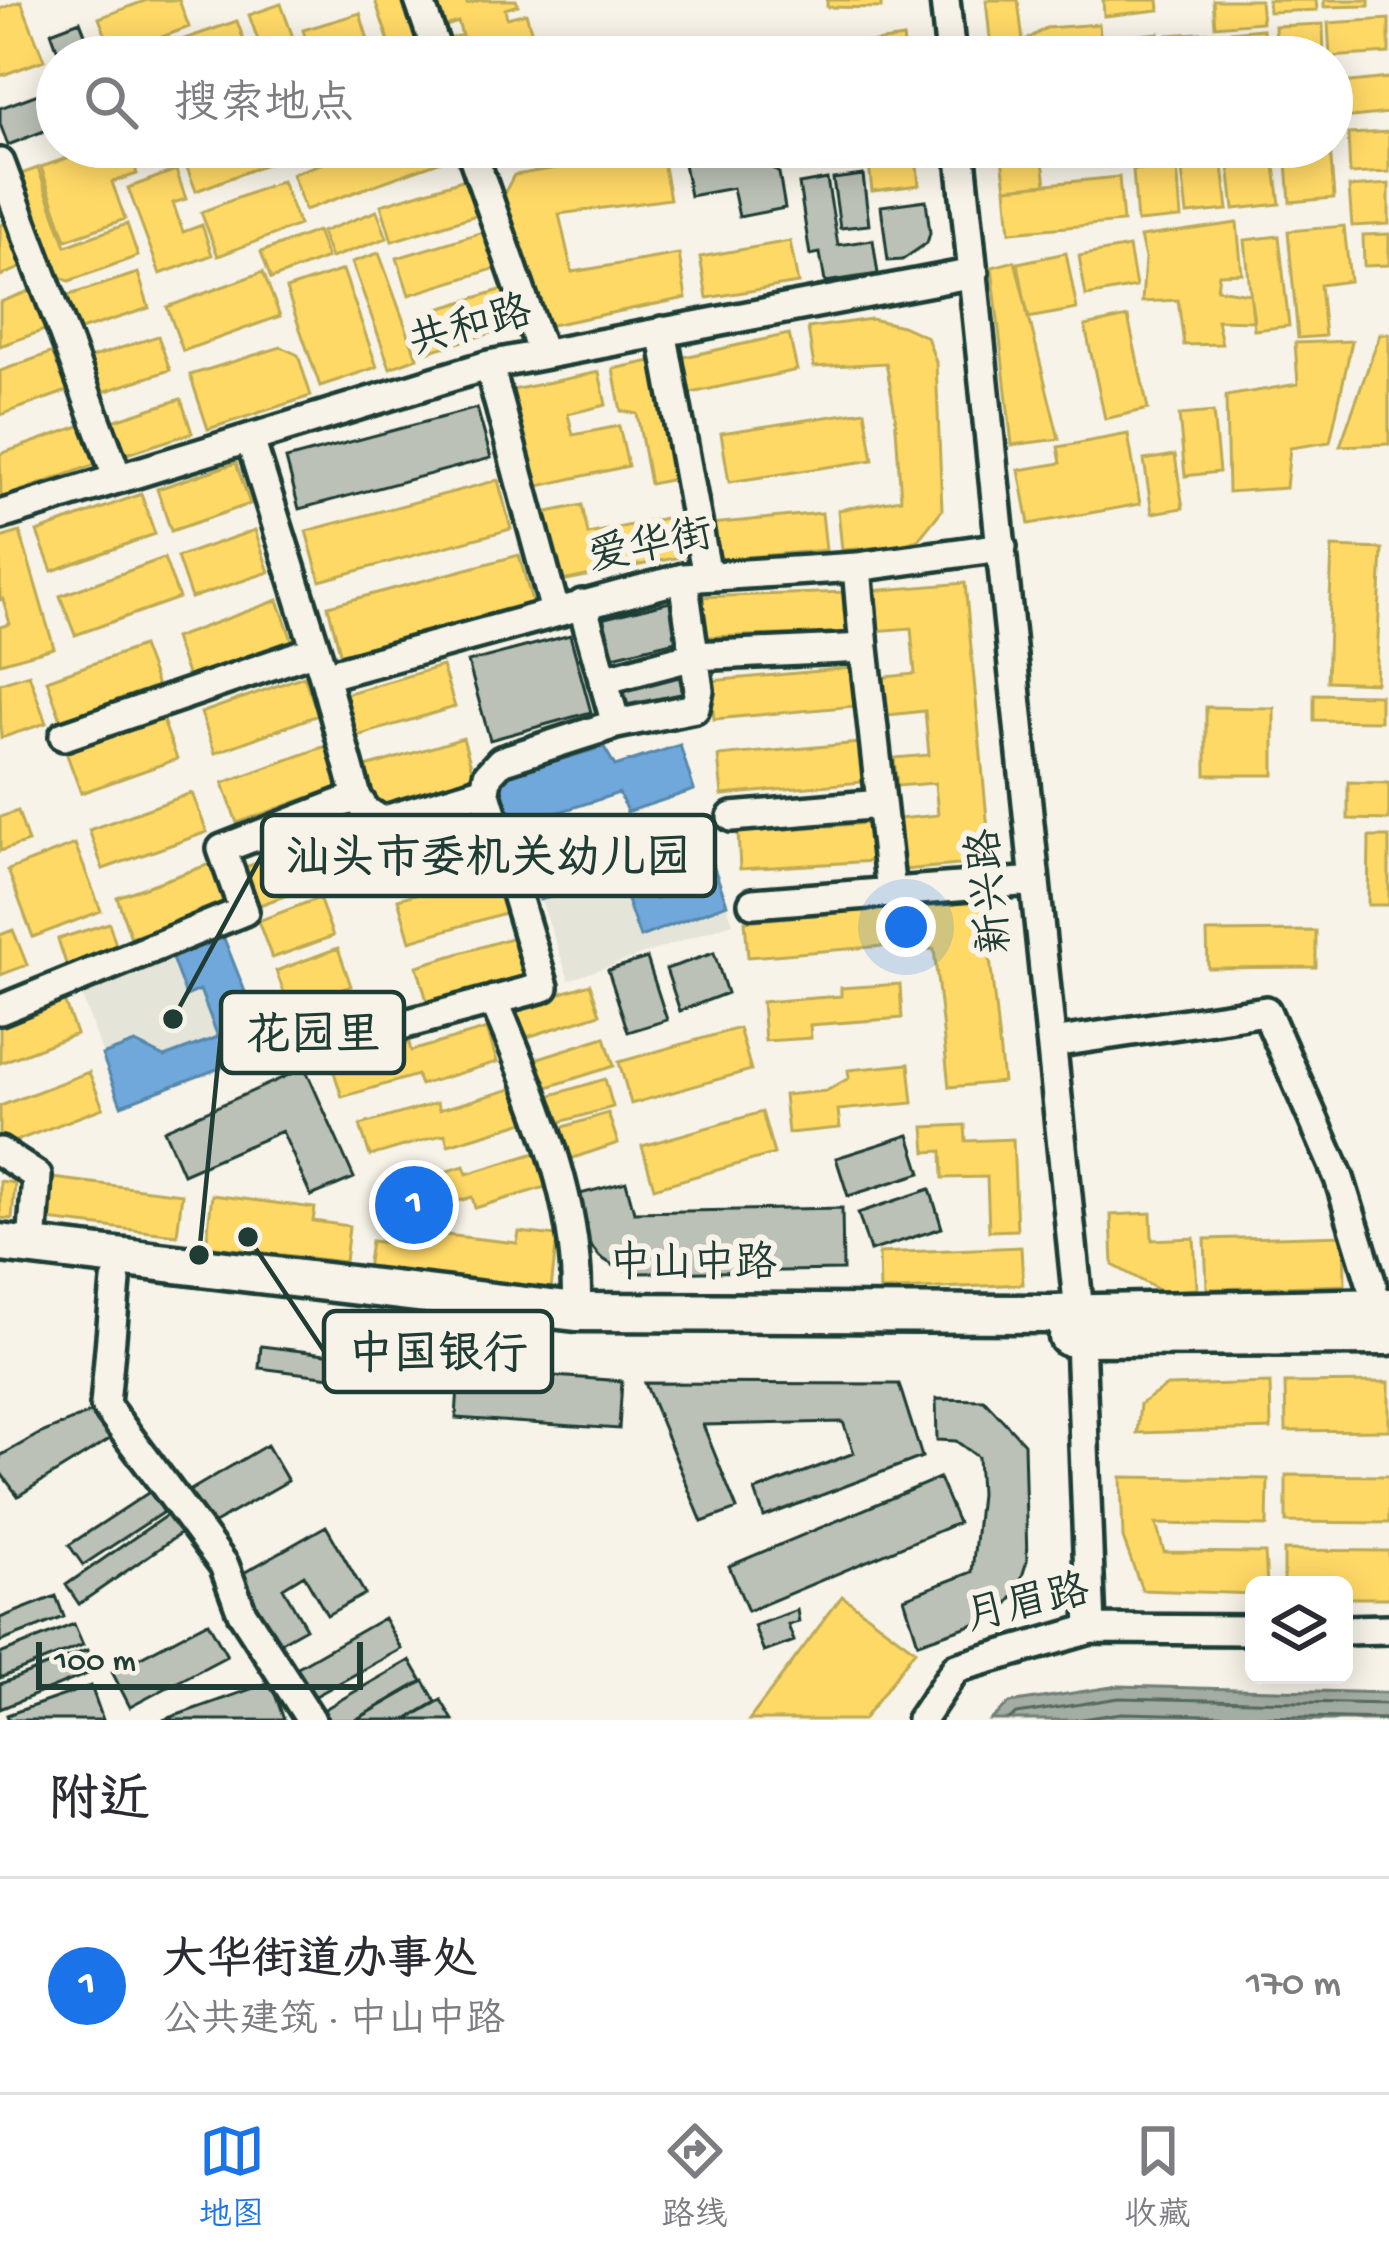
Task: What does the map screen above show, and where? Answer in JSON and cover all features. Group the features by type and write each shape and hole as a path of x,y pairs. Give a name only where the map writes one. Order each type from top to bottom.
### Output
{"main road":[{"name":"中山中路","path":"16,1245 576,1312 1389,1336"},
{"name":"中山中路","path":"0,1267 575,1335 1079,1325 1381,1296"}],"street":[{"path":"419,0 432,36"},
{"path":"944,0 948,36"},
{"path":"0,163 118,479"},
{"path":"477,168 542,353"},
{"name":"新兴路","path":"962,168 1079,1325 1091,1629"},
{"name":"共和路","path":"0,515 489,365 974,273"},
{"path":"342,1041 544,987 485,790 488,775 501,760 616,724 695,708 699,690 694,656 695,577 662,331"},
{"path":"489,365 569,608 603,680 616,724"},
{"path":"250,439 357,797 366,812 382,821 485,790"},
{"name":"爱华街","path":"64,736 319,663 695,577 857,567 1002,547"},
{"path":"857,567 892,892"},
{"path":"603,680 694,656 864,648"},
{"path":"0,1010 244,911 221,849 357,797"},
{"path":"732,817 881,804"},
{"path":"753,903 1035,880"},
{"path":"494,1000 529,1085 570,1214 578,1274 576,1312"},
{"path":"1052,1043 1266,1012 1339,1178 1381,1296"},
{"path":"0,1152 37,1177 16,1245"},
{"path":"116,1281 105,1405 224,1565 242,1613 311,1720"},
{"name":"月眉路","path":"921,1720 956,1668 1091,1629 1245,1630"},
{"path":"1353,1630 1389,1629"}],"shaded area":[{"path":"696,819 733,923 569,980 532,876"},
{"path":"223,936 268,1050 121,1105 79,988"}],"water":[{"path":"1118,1686 1389,1693 1389,1720 991,1720 1010,1703"}],"building: 住宅":[{"path":"147,0 179,0 189,27 165,36 106,36 99,18"},
{"path":"375,0 412,0 425,36 387,36"},
{"path":"433,0 466,0 467,4 516,0 518,5 505,9 507,18 526,13 533,36 458,36 458,22 437,29"},
{"path":"827,0 881,0 881,8 827,7"},
{"path":"986,0 1018,0 1022,36 990,36"},
{"path":"1103,0 1158,0 1159,10 1104,16"},
{"path":"1213,0 1260,0 1262,22 1215,26"},
{"path":"1268,0 1316,0 1317,10 1269,12"},
{"path":"1324,0 1369,0 1369,6 1324,7"},
{"path":"21,1 36,39 36,63 0,76 0,9"},
{"path":"281,4 292,36 256,36 249,15"},
{"path":"360,13 367,36 305,36 303,30"},
{"path":"1389,19 1389,53 1353,55 1353,36 1329,36 1328,23"},
{"path":"237,21 242,36 193,36"},
{"path":"1099,24 1100,36 1033,36 1046,28"},
{"path":"1323,24 1323,36 1275,36 1275,26"},
{"path":"1263,29 1264,36 1217,36"},
{"path":"1212,32 1212,36 1168,36"},
{"path":"1389,78 1389,113 1353,117 1353,82"},
{"path":"1389,132 1389,172 1350,174 1353,134"},
{"path":"38,168 66,246 127,224 138,256 69,281 42,268 10,178"},
{"path":"41,168 135,168 137,174 112,182 125,219 66,240"},
{"path":"187,168 256,168 196,191"},
{"path":"309,168 422,168 305,210 292,174"},
{"path":"557,168 664,168 670,199 559,214 572,272 679,254 686,298 541,327 502,207 514,175"},
{"path":"869,168 917,168 919,185 872,191"},
{"path":"1003,168 1044,168 1046,184 1006,188"},
{"path":"1177,168 1181,218 1137,222 1133,170"},
{"path":"1223,168 1228,210 1187,214 1182,170"},
{"path":"1229,168 1275,168 1280,204 1234,209"},
{"path":"1287,168 1332,168 1334,198 1290,202"},
{"path":"176,170 186,199 173,203 183,232 202,225 212,255 160,274 128,188"},
{"path":"472,177 483,213 392,241 381,205"},
{"path":"1119,177 1123,222 1010,232 1006,188"},
{"path":"282,181 299,225 218,256 201,212"},
{"path":"1389,184 1389,224 1352,226 1349,187"},
{"path":"377,211 387,238 331,258 321,232"},
{"path":"12,221 29,265 0,276 0,225"},
{"path":"1237,223 1242,273 1219,274 1217,289 1250,294 1254,321 1217,320 1222,344 1184,345 1178,300 1142,302 1145,258 1140,237"},
{"path":"1344,226 1350,281 1320,285 1325,336 1298,338 1288,231"},
{"path":"489,230 500,267 409,295 397,258"},
{"path":"317,231 327,258 271,279 261,252"},
{"path":"1389,234 1389,265 1364,266 1363,235"},
{"path":"1279,236 1289,326 1254,330 1245,240"},
{"path":"790,241 798,283 707,298 700,257"},
{"path":"1129,247 1136,287 1086,296 1079,256"},
{"path":"379,253 417,358 390,368 352,262"},
{"path":"1066,253 1077,309 1028,318 1018,263"},
{"path":"1015,261 1059,439 1012,445 992,267"},
{"path":"343,270 377,367 320,386 286,289"},
{"path":"263,272 280,316 183,351 167,307"},
{"path":"138,273 149,308 74,332 63,297"},
{"path":"507,288 518,325 427,352 416,316"},
{"path":"35,289 50,328 0,346 0,302"},
{"path":"1128,317 1148,409 1105,419 1085,326"},
{"path":"871,319 927,337 936,362 942,510 918,540 842,550 838,510 901,499 895,413 886,363 814,367 808,328"},
{"path":"789,334 797,370 687,394 680,358"},
{"path":"1380,334 1389,334 1389,444 1340,446"},
{"path":"158,336 170,370 94,395 83,360"},
{"path":"1352,341 1330,442 1290,448 1286,488 1228,492 1226,396 1298,384 1295,343"},
{"path":"281,347 298,355 311,396 208,429 190,375"},
{"path":"59,350 73,389 0,415 0,371"},
{"path":"656,360 679,478 650,484 637,414 621,411 613,369"},
{"path":"599,372 606,405 568,414 573,435 619,426 628,466 534,487 513,390"},
{"path":"181,399 192,433 117,457 106,423"},
{"path":"865,411 873,460 729,482 721,433"},
{"path":"1213,412 1219,472 1185,476 1179,415"},
{"path":"85,424 99,463 1,498 0,454"},
{"path":"1128,434 1140,504 1029,524 1019,470 1061,463 1058,447"},
{"path":"1175,455 1183,508 1152,513 1144,460"},
{"path":"236,463 250,504 171,531 157,489"},
{"path":"498,480 511,529 320,581 306,531"},
{"path":"141,494 155,534 52,571 37,532"},
{"path":"582,505 588,534 685,514 694,554 557,582 543,513"},
{"path":"822,513 826,550 714,560 710,524"},
{"path":"255,530 269,572 191,598 177,557"},
{"path":"20,532 54,648 0,663 0,627 10,624 0,600 0,538"},
{"path":"1332,547 1382,549 1376,683 1327,681"},
{"path":"519,555 533,605 341,656 328,606"},
{"path":"164,558 179,598 75,635 60,596"},
{"path":"965,583 991,862 903,870 898,819 938,815 935,783 897,786 894,758 929,755 925,711 879,716 875,678 915,674 911,628 873,631 869,591"},
{"path":"848,592 850,633 699,637 698,597"},
{"path":"278,600 292,640 188,677 174,638"},
{"path":"142,646 157,686 61,720 47,680"},
{"path":"442,666 455,707 357,736 345,694"},
{"path":"852,668 856,706 714,719 710,681"},
{"path":"29,674 46,723 1,738 0,683"},
{"path":"304,676 318,715 215,753 201,713"},
{"path":"1314,694 1380,695 1380,721 1314,720"},
{"path":"1206,707 1274,708 1274,775 1206,775"},
{"path":"162,718 177,759 81,793 66,752"},
{"path":"463,738 475,780 378,809 366,767"},
{"path":"860,743 863,782 722,795 718,756"},
{"path":"326,746 340,786 237,823 223,783"},
{"path":"1348,782 1389,783 1389,820 1348,819"},
{"path":"192,793 207,832 103,869 89,830"},
{"path":"481,802 493,844 396,873 383,831"},
{"path":"18,811 28,842 0,851 0,817"},
{"path":"872,823 874,861 740,869 738,832"},
{"path":"1369,837 1389,837 1389,905 1368,905"},
{"path":"75,844 101,911 33,937 8,870"},
{"path":"301,847 315,885 254,907 240,869"},
{"path":"213,863 227,904 131,938 117,897"},
{"path":"495,870 508,912 410,941 398,899"},
{"path":"319,898 333,936 272,958 258,921"},
{"path":"984,901 1003,1082 949,1087 934,949 917,951 913,908"},
{"path":"894,908 897,945 748,957 745,921"},
{"path":"109,923 119,954 68,970 58,939"},
{"path":"13,930 27,965 0,975 0,935"},
{"path":"1316,931 1316,967 1208,968 1207,932"},
{"path":"514,937 527,979 429,1008 417,966"},
{"path":"338,948 351,986 290,1008 276,971"},
{"path":"590,984 600,1014 524,1038 514,1008"},
{"path":"900,984 902,1018 810,1025 811,1038 765,1041 762,1002 841,996 841,988"},
{"path":"63,998 76,1034 0,1063 0,1022"},
{"path":"739,1028 751,1070 631,1104 619,1062"},
{"path":"487,1029 497,1062 420,1085 417,1075 342,1097 332,1066 409,1043 411,1051"},
{"path":"605,1037 614,1066 538,1090 529,1061"},
{"path":"909,1064 913,1103 838,1110 840,1128 788,1133 784,1095 826,1091 849,1078 848,1070"},
{"path":"89,1072 103,1108 0,1147 0,1106"},
{"path":"605,1079 613,1107 553,1124 545,1097"},
{"path":"515,1088 525,1122 448,1145 445,1134 370,1156 360,1125 437,1103 439,1110"},
{"path":"762,1112 774,1154 654,1188 642,1146"},
{"path":"608,1113 618,1143 564,1161 554,1130"},
{"path":"965,1125 966,1141 1013,1139 1017,1230 989,1231 987,1177 943,1178 942,1151 926,1152 924,1127"},
{"path":"542,1151 552,1185 475,1208 472,1197 397,1220 388,1189 464,1166 467,1174"},
{"path":"52,1178 182,1194 177,1235 47,1220"},
{"path":"0,1181 15,1183 12,1219 0,1218"},
{"path":"212,1195 315,1208 313,1221 349,1226 345,1262 206,1246"},
{"path":"1151,1213 1152,1240 1194,1238 1197,1289 1161,1291 1113,1265 1111,1215"},
{"path":"519,1232 557,1236 551,1290 367,1269 371,1241 425,1247 427,1233 517,1243"},
{"path":"1344,1235 1345,1285 1207,1289 1205,1239"},
{"path":"1021,1247 1023,1284 880,1291 879,1253"},
{"path":"1389,1382 1389,1430 1286,1431 1285,1383"},
{"path":"1270,1383 1271,1429 1137,1433 1140,1404 1167,1386"},
{"path":"1286,1475 1389,1476 1389,1523 1286,1522"},
{"path":"1121,1477 1268,1479 1267,1526 1156,1524 1164,1552 1265,1553 1266,1576 1245,1576 1245,1594 1142,1590 1123,1538"},
{"path":"1284,1550 1389,1551 1389,1598 1353,1598 1353,1576 1284,1576"},
{"path":"842,1596 915,1650 863,1720 749,1720"}],"building: 学校":[{"path":"680,745 694,790 627,812 619,793 537,819 553,865 634,841 656,899 688,887 670,837 699,826 727,904 640,937 619,878 540,900 497,778 604,747 615,766"},
{"path":"223,936 268,1050 121,1105 102,1055 135,1043 164,1057 218,1037 200,990 186,996 170,953"}],"building: 其他":[{"path":"80,21 86,36 52,36 51,32"},
{"path":"36,95 36,134 8,145 0,108"},
{"path":"685,168 772,168 779,173 785,208 739,217 733,188 690,196"},
{"path":"863,175 869,225 840,228 833,179"},
{"path":"827,179 838,245 873,240 878,274 825,282 820,253 810,255 799,184"},
{"path":"926,200 927,243 902,260 888,261 881,206"},
{"path":"477,408 491,458 299,509 286,459"},
{"path":"670,602 680,640 613,656 601,619"},
{"path":"570,635 591,712 490,740 468,662"},
{"path":"679,675 685,704 626,717 620,686"},
{"path":"714,953 727,993 680,1011 666,969"},
{"path":"647,958 667,1020 628,1032 608,970"},
{"path":"305,1068 354,1178 311,1196 282,1131 183,1174 164,1130"},
{"path":"909,1135 921,1173 848,1196 836,1158"},
{"path":"626,1182 634,1212 842,1208 843,1270 638,1273 616,1267 588,1242 576,1195"},
{"path":"930,1189 942,1228 870,1251 858,1213"},
{"path":"261,1346 390,1362 387,1384 259,1368"},
{"path":"459,1369 622,1381 619,1429 456,1418"},
{"path":"645,1383 899,1384 922,1457 764,1517 755,1491 854,1453 843,1422 703,1425 737,1509 702,1522"},
{"path":"936,1399 984,1400 1024,1443 1027,1561 1017,1592 998,1616 918,1643 904,1598 972,1572 980,1494 978,1457 956,1441 937,1440"},
{"path":"94,1411 115,1436 18,1496 0,1472 0,1456"},
{"path":"267,1445 288,1481 209,1526 189,1491"},
{"path":"939,1478 958,1523 748,1611 729,1566"},
{"path":"160,1485 174,1505 83,1565 69,1545"},
{"path":"174,1510 187,1529 79,1604 66,1585"},
{"path":"326,1526 365,1594 327,1615 304,1575 283,1588 306,1628 272,1647 233,1579"},
{"path":"56,1596 64,1617 0,1642 0,1618"},
{"path":"797,1610 799,1622 788,1625 794,1641 764,1652 754,1626"},
{"path":"384,1618 401,1649 312,1698 296,1668"},
{"path":"208,1622 227,1656 130,1707 112,1672"},
{"path":"74,1624 83,1645 0,1678 0,1654"},
{"path":"87,1650 95,1671 0,1709 0,1684"},
{"path":"410,1660 422,1681 355,1720 329,1720 323,1710"},
{"path":"424,1681 436,1702 405,1720 356,1720"},
{"path":"271,1682 284,1720 163,1720"},
{"path":"91,1686 103,1720 9,1720 7,1715"},
{"path":"441,1700 453,1720 406,1720"}],"place":[{"name":"汕头市委机关幼儿园","path":"173,1019"},
{"name":"大华街道办事处","path":"414,1205"},
{"name":"中国银行","path":"248,1237"},
{"name":"花园里","path":"199,1255"}]}
